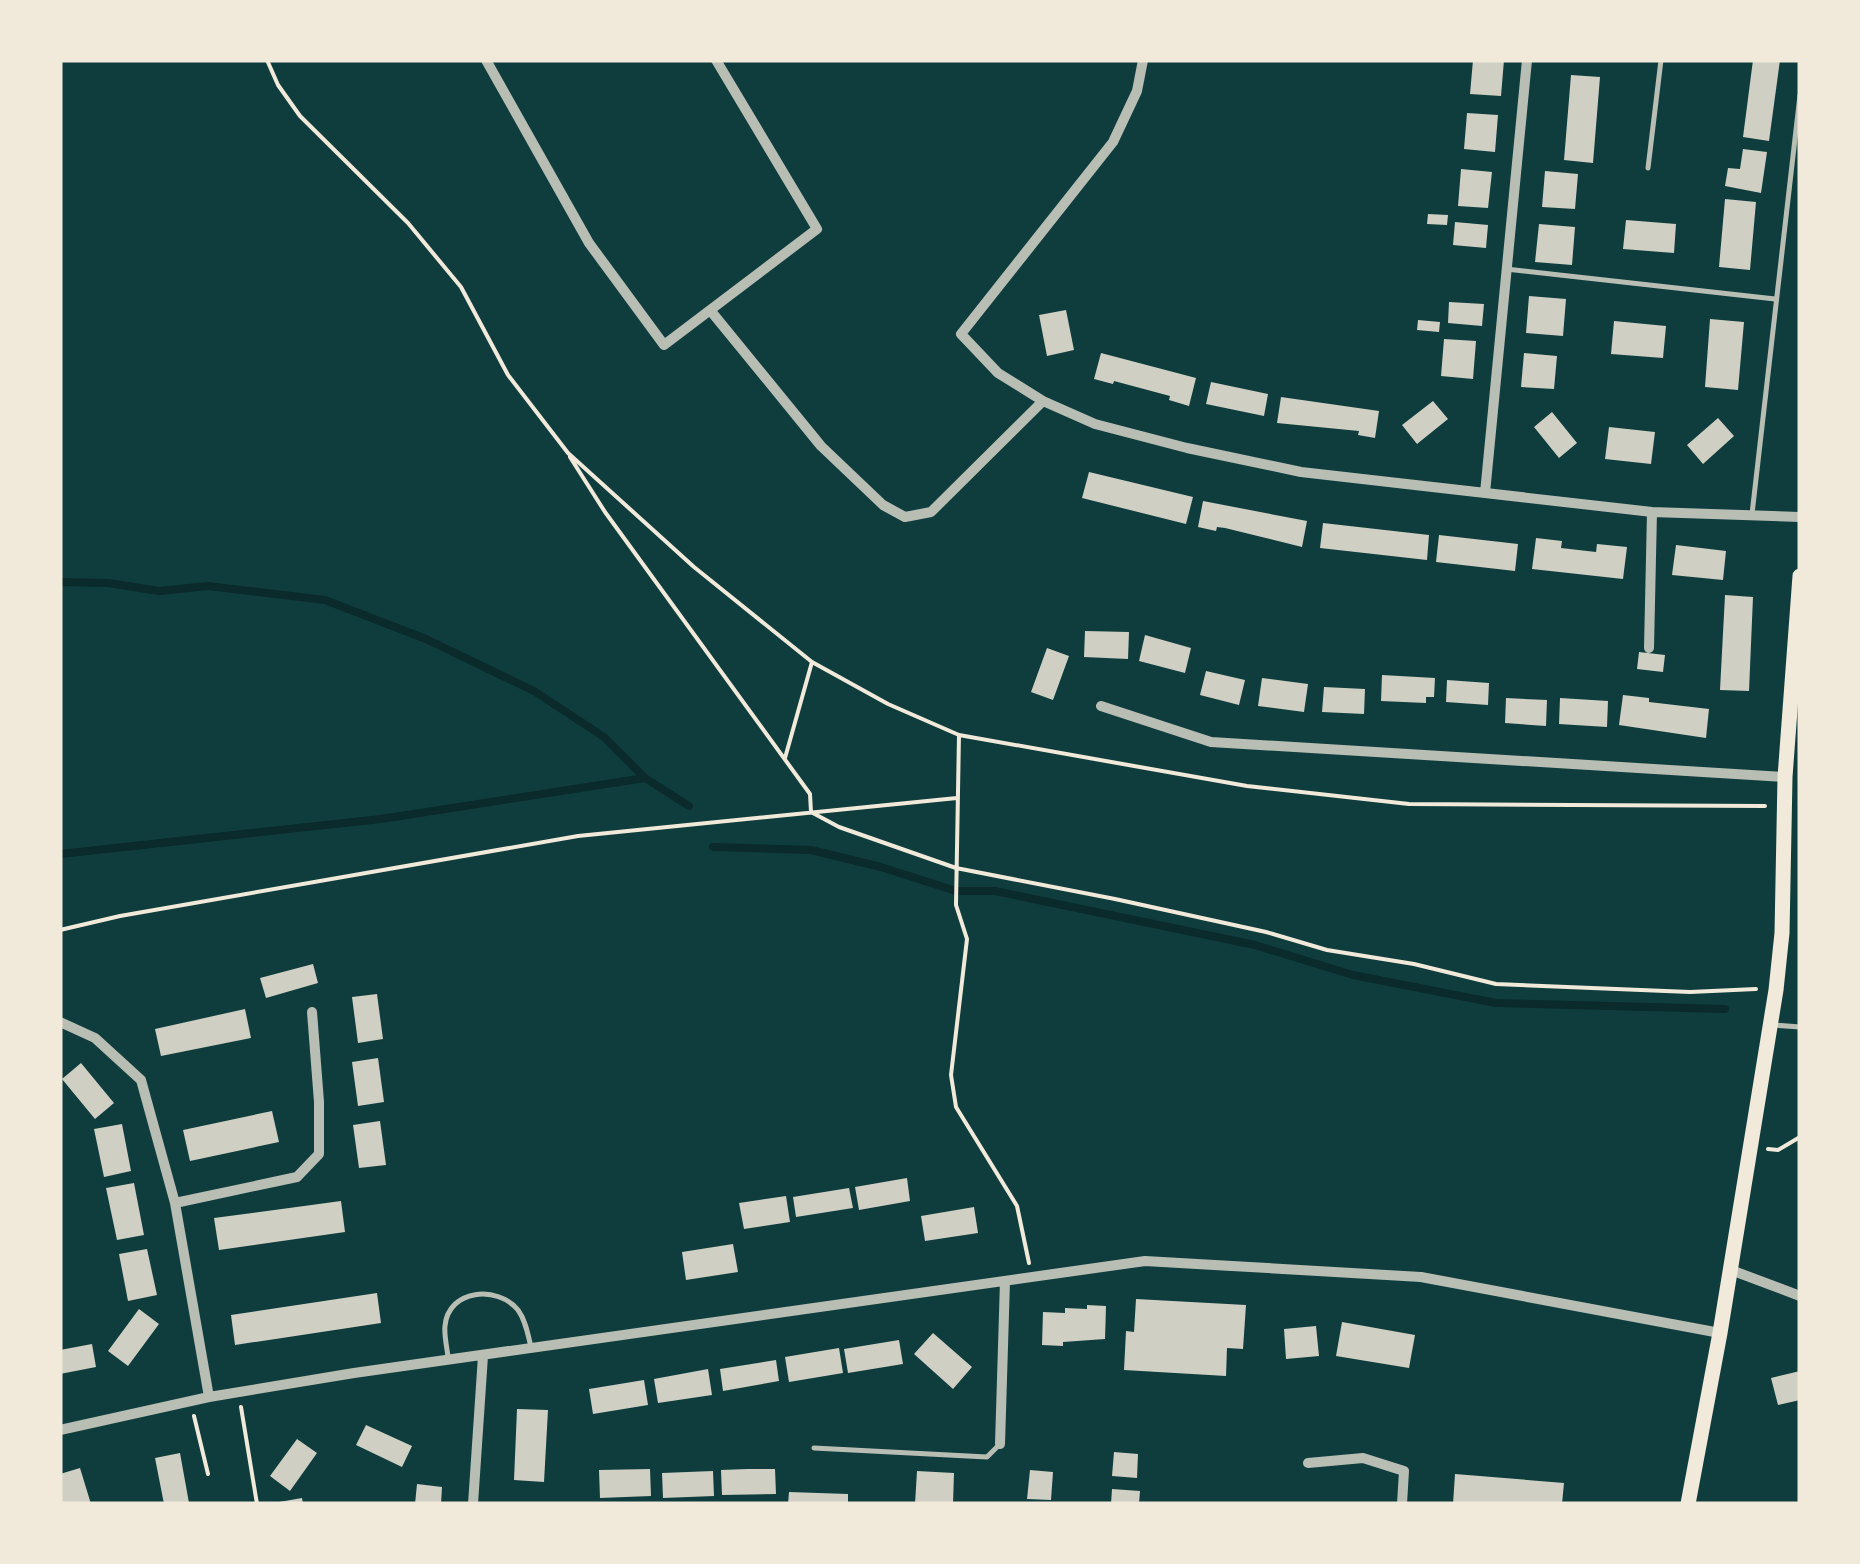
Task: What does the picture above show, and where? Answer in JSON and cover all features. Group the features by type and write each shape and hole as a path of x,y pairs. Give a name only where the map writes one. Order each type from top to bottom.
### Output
{"main road":[{"path":"1688,1504 1772,1024 1782,932 1785,777 1800,576"}],"street":[{"path":"486,60 589,243 664,344 817,229 716,60"},
{"path":"1143,60 1137,91 1113,142 961,334 998,373 1044,401 1095,424 1302,472 1652,512 1800,517"},
{"path":"1485,493 1527,60"},
{"path":"710,310 821,446 883,505 906,516 930,512 1044,401"},
{"path":"1649,648 1652,512"},
{"path":"1101,706 1211,742 1785,777"},
{"path":"175,1204 297,1177 319,1154 312,1012"},
{"path":"60,1022 95,1038 141,1080 175,1204 209,1397"},
{"path":"60,1430 238,1392 672,1325 1145,1261 1421,1277 1720,1334"},
{"path":"1730,1270 1800,1296"},
{"path":"1000,1444 1004,1281"},
{"path":"473,1504 482,1356"},
{"path":"1308,1463 1363,1458 1404,1471 1402,1504"}],"lane":[{"path":"1648,168 1661,60"},
{"path":"1752,516 1800,95"},
{"path":"1506,269 1776,299"},
{"path":"1772,1024 1800,1027"},
{"path":"448,1360 444,1324 454,1306 474,1294 496,1294 514,1306 526,1324 531,1348"},
{"path":"814,1448 987,1457 1000,1444"}],"path":[{"path":"267,60 300,116 408,223 461,288 508,374 810,794 811,812"},
{"path":"568,453 694,567 812,662 888,704 959,734 1247,786 1409,804 1784,806"},
{"path":"784,758 812,662"},
{"path":"959,734 956,905 967,939 951,1074 956,1107 1017,1206 1032,1277"},
{"path":"60,930 120,916 578,836 957,798"},
{"path":"811,812 839,827 956,868 1134,903 1266,932 1327,950 1414,964 1496,984 1690,992 1776,990"},
{"path":"1749,1147 1778,1150 1800,1137"},
{"path":"238,1392 257,1504"},
{"path":"191,1401 208,1474"}],"building":[{"path":"1473,60 1504,60 1501,96 1470,94"},
{"path":"1753,60 1780,60 1769,141 1743,137"},
{"path":"1571,75 1600,77 1593,163 1564,160"},
{"path":"1467,113 1498,115 1495,152 1464,149"},
{"path":"1743,149 1767,152 1761,193 1725,186 1728,168 1740,169"},
{"path":"1461,169 1492,172 1488,208 1458,206"},
{"path":"1545,171 1578,174 1575,209 1542,207"},
{"path":"1725,199 1756,202 1750,270 1719,267"},
{"path":"1428,214 1448,215 1447,225 1427,224"},
{"path":"1626,220 1676,224 1674,253 1623,249"},
{"path":"1455,222 1488,225 1486,248 1453,245"},
{"path":"1539,224 1575,227 1572,265 1535,262"},
{"path":"1529,296 1566,299 1563,336 1526,333"},
{"path":"1449,302 1484,304 1482,326 1448,323"},
{"path":"1066,310 1074,350 1047,356 1039,315"},
{"path":"1710,319 1744,322 1738,390 1705,387"},
{"path":"1418,320 1440,322 1439,332 1417,330"},
{"path":"1614,321 1666,326 1663,358 1611,354"},
{"path":"1444,339 1476,341 1473,379 1441,376"},
{"path":"1101,353 1196,378 1189,406 1169,400 1170,396 1094,379"},
{"path":"1524,353 1557,356 1554,389 1521,387"},
{"path":"1211,382 1268,394 1264,416 1206,404"},
{"path":"1281,397 1379,411 1375,438 1358,435 1359,431 1277,423"},
{"path":"1433,401 1448,419 1417,444 1402,425"},
{"path":"1552,412 1577,443 1559,458 1534,427"},
{"path":"1718,418 1734,436 1703,464 1687,445"},
{"path":"1609,427 1655,432 1651,464 1605,459"},
{"path":"1089,472 1193,497 1186,524 1082,498"},
{"path":"1203,501 1307,521 1302,547 1225,528 1217,527 1216,531 1198,527"},
{"path":"1323,523 1429,535 1427,560 1320,548"},
{"path":"1439,535 1518,544 1515,571 1436,562"},
{"path":"1536,538 1562,541 1561,548 1596,552 1597,544 1627,547 1623,579 1532,569"},
{"path":"1676,545 1726,551 1723,580 1672,575"},
{"path":"1725,595 1753,597 1749,691 1720,690"},
{"path":"1085,631 1129,632 1128,659 1084,657"},
{"path":"1145,635 1191,648 1185,673 1139,661"},
{"path":"1047,648 1069,656 1053,700 1031,692"},
{"path":"1639,652 1665,655 1663,672 1637,669"},
{"path":"1206,671 1245,680 1239,705 1200,695"},
{"path":"1382,675 1435,678 1434,697 1426,697 1426,703 1381,701"},
{"path":"1262,678 1308,684 1304,712 1258,706"},
{"path":"1447,680 1489,683 1488,705 1446,702"},
{"path":"1324,687 1365,689 1364,714 1322,712"},
{"path":"1623,695 1709,709 1706,738 1619,725"},
{"path":"1506,698 1547,700 1546,726 1505,723"},
{"path":"1560,698 1608,701 1607,727 1559,724"},
{"path":"313,964 318,983 266,998 260,978"},
{"path":"377,994 383,1039 358,1043 352,997"},
{"path":"245,1009 251,1038 161,1056 155,1029"},
{"path":"378,1058 384,1102 358,1106 352,1062"},
{"path":"81,1063 114,1103 95,1119 62,1079"},
{"path":"272,1111 279,1142 190,1161 183,1130"},
{"path":"380,1121 386,1165 359,1168 353,1125"},
{"path":"122,1124 131,1171 104,1177 94,1129"},
{"path":"907,1178 910,1201 859,1210 855,1187"},
{"path":"134,1183 144,1235 117,1240 106,1188"},
{"path":"849,1188 853,1208 796,1217 793,1197"},
{"path":"786,1196 790,1222 744,1229 739,1203"},
{"path":"341,1201 345,1232 219,1250 214,1218"},
{"path":"974,1207 978,1233 925,1241 921,1216"},
{"path":"733,1244 738,1272 686,1280 682,1252"},
{"path":"147,1249 157,1295 128,1301 119,1254"},
{"path":"377,1293 381,1323 235,1345 231,1315"},
{"path":"1136,1299 1246,1305 1243,1349 1227,1348 1226,1376 1124,1370 1126,1331 1134,1332"},
{"path":"1087,1305 1106,1306 1105,1339 1042,1345 1043,1312 1065,1313 1065,1308 1087,1309"},
{"path":"139,1309 159,1324 128,1366 108,1351"},
{"path":"1342,1322 1415,1335 1409,1368 1336,1356"},
{"path":"1316,1326 1319,1356 1286,1359 1284,1329"},
{"path":"933,1333 972,1367 953,1389 914,1354"},
{"path":"899,1340 903,1364 848,1373 844,1349"},
{"path":"92,1344 96,1367 60,1374 60,1350"},
{"path":"839,1348 843,1373 789,1382 785,1357"},
{"path":"776,1360 779,1381 723,1391 720,1369"},
{"path":"708,1369 712,1395 658,1403 654,1379"},
{"path":"1800,1371 1800,1400 1778,1405 1771,1378"},
{"path":"644,1380 648,1405 593,1414 589,1389"},
{"path":"517,1409 548,1410 544,1482 514,1480"},
{"path":"366,1425 412,1446 402,1467 356,1445"},
{"path":"297,1439 317,1453 290,1491 270,1476"},
{"path":"1114,1452 1138,1454 1137,1478 1112,1476"},
{"path":"180,1453 189,1503 164,1504 155,1458"},
{"path":"80,1468 91,1504 62,1504 60,1474"},
{"path":"650,1469 651,1496 600,1498 599,1470"},
{"path":"775,1469 776,1494 722,1495 721,1470"},
{"path":"1030,1470 1053,1472 1051,1500 1027,1499"},
{"path":"713,1471 714,1496 663,1498 662,1473"},
{"path":"917,1471 954,1473 953,1504 915,1504"},
{"path":"1455,1474 1564,1483 1562,1504 1453,1504"},
{"path":"417,1484 442,1487 441,1504 415,1504"},
{"path":"1112,1489 1140,1491 1139,1504 1111,1504"},
{"path":"789,1492 848,1494 848,1504 788,1504"},
{"path":"302,1498 303,1504 279,1504 279,1502"}],"waterway":[{"path":"60,582 108,583 159,591 208,586 325,600 426,639 534,691 604,737 645,778"},
{"path":"60,854 381,819 645,778 689,806"},
{"path":"713,847 811,850 956,891 995,891 1255,945 1353,975 1496,1003 1725,1009"}]}
